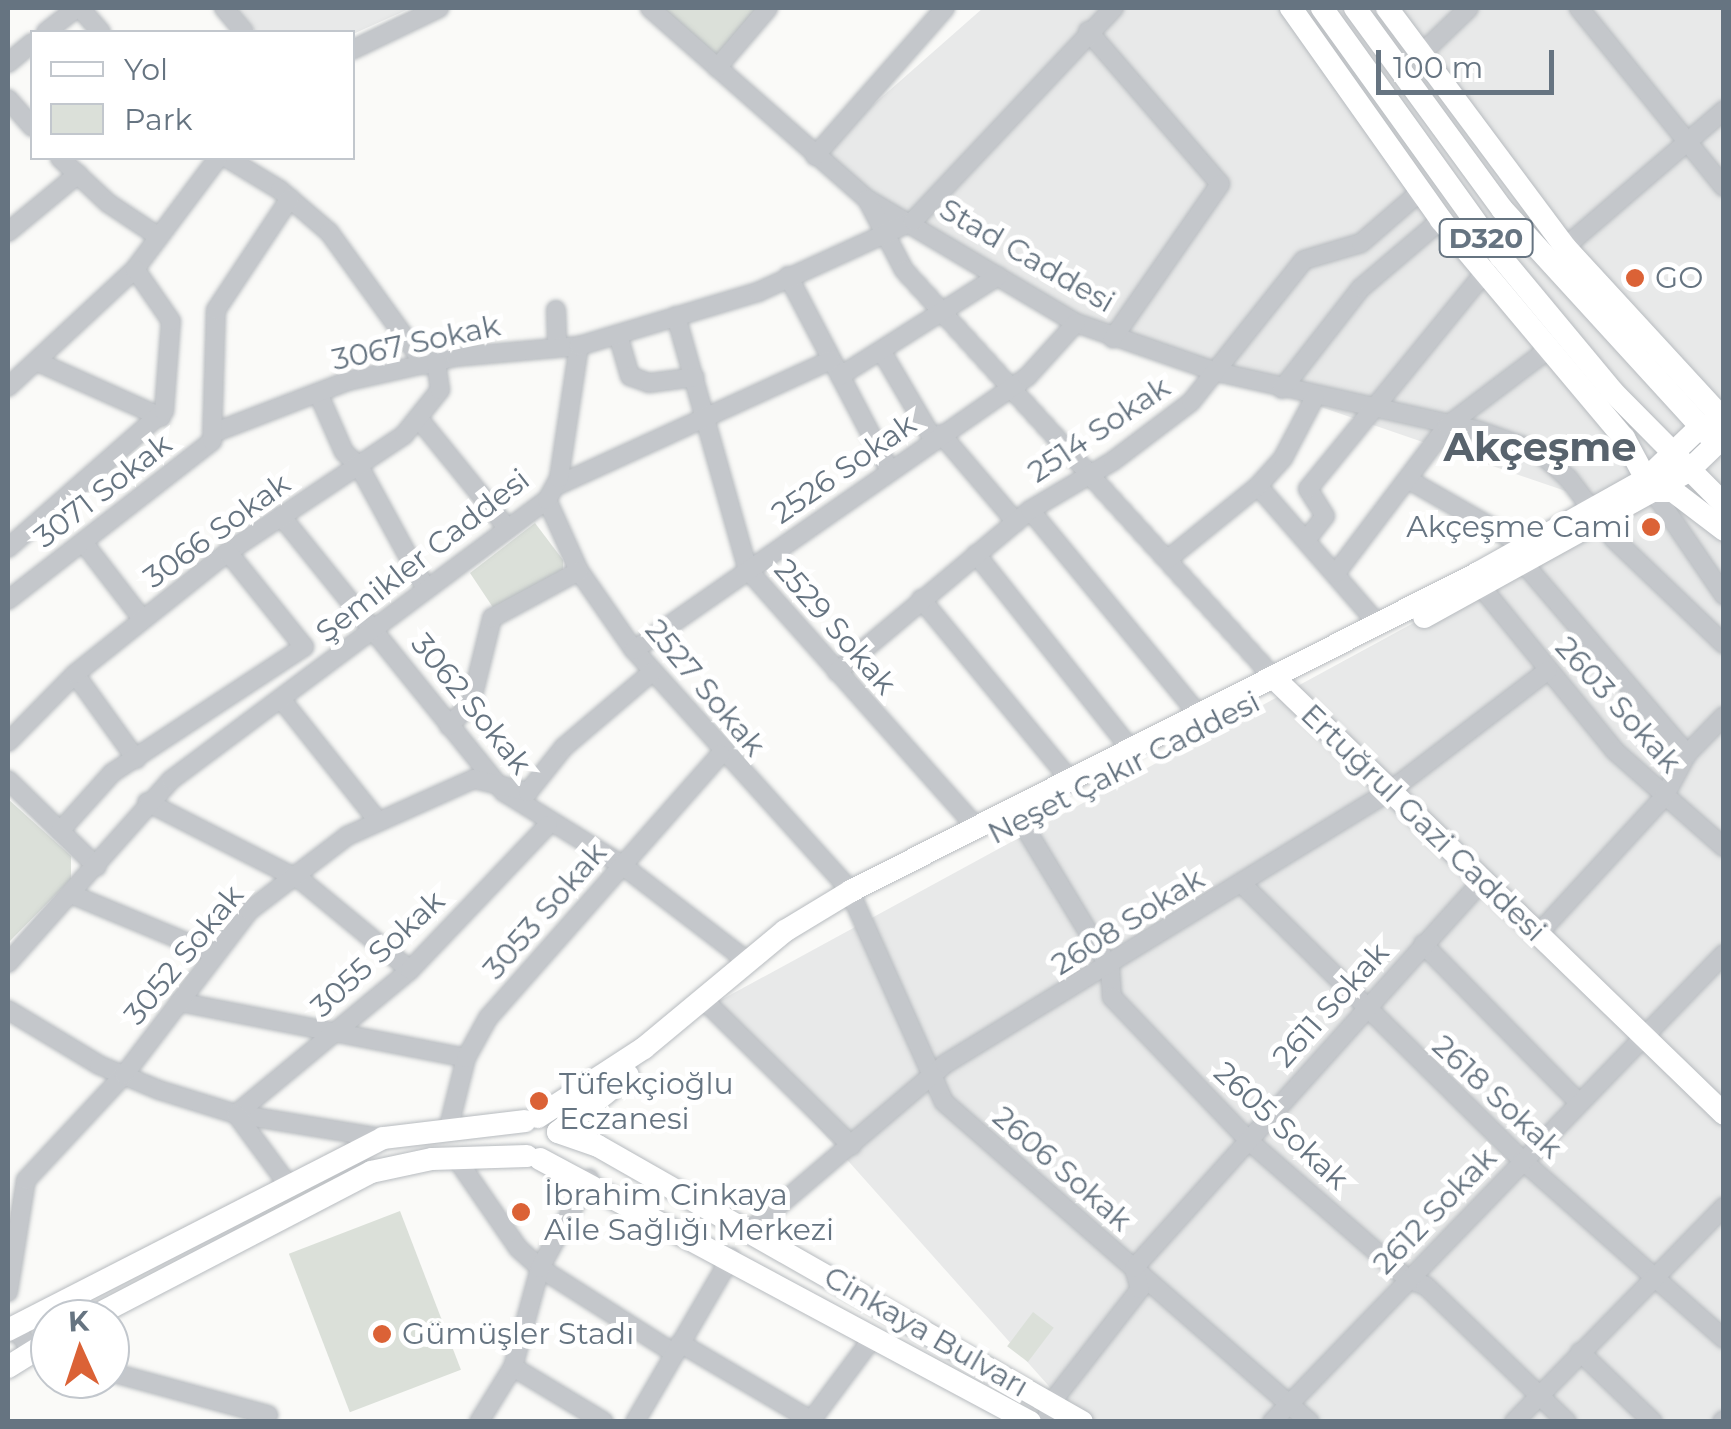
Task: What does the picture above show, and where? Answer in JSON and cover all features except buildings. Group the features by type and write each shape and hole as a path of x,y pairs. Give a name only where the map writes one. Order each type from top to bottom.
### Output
{"main road":[{"path":"1291,8 1441,220 1546,351 1624,438 1648,485 1673,491 1724,530"},
{"name":"D320","path":"1322,8 1477,226 1687,472 1724,504"},
{"name":"D320","path":"1355,8 1502,209 1718,432"},
{"path":"1388,8 1565,247 1718,432"},
{"name":"Neşet Çakır Caddesi","path":"1648,485 1670,452 1718,432"},
{"name":"Neşet Çakır Caddesi","path":"532,1119 644,1048 747,961 852,896 1199,716 1279,684 1378,624 1526,556 1648,485 1687,472 1718,432"},
{"name":"Neşet Çakır Caddesi","path":"534,1158 555,1150 558,1132 779,948 852,896 1021,821 1279,684 1483,588 1526,556"},
{"name":"Ertuğrul Gazi Caddesi","path":"1279,684 1724,1114"},
{"path":"9,1328 383,1138 448,1126 532,1119"},
{"path":"532,1119 516,1139 534,1158"},
{"name":"Cinkaya Bulvarı","path":"532,1119 598,1146 749,1231 1048,1412 1082,1422"},
{"name":"Cinkaya Bulvarı","path":"127,1299 371,1172 456,1158 534,1158 589,1180 1030,1422"}],"street":[{"path":"49,30 79,8 99,30"},
{"path":"224,8 242,30"},
{"path":"355,49 439,8"},
{"name":"Stad Caddesi","path":"650,8 867,199 913,221 1076,323 1216,372 1447,426 1538,452 1724,644"},
{"path":"717,68 768,8"},
{"path":"815,156 945,8"},
{"path":"578,346 788,276 913,221 1088,31 1114,8"},
{"path":"1421,54 1469,8"},
{"path":"1579,8 1724,187"},
{"path":"1088,31 1219,176 1218,192 1113,338"},
{"path":"8,63 30,45"},
{"path":"8,99 30,125"},
{"path":"1565,247 1724,110"},
{"path":"62,160 158,237"},
{"path":"8,386 136,269 216,160"},
{"path":"230,160 290,198 358,266 430,363"},
{"path":"8,232 78,174"},
{"name":"2514 Sokak","path":"837,672 1023,516 1192,402 1282,280 1304,260 1360,244 1420,191"},
{"name":"3071 Sokak","path":"8,600 212,441 216,310 290,198"},
{"name":"Ertuğrul Gazi Caddesi","path":"867,199 881,233 942,313 1279,684"},
{"path":"1282,390 1361,288 1441,220"},
{"path":"8,548 161,417 171,322 136,269"},
{"path":"1307,540 1325,516 1308,489 1484,273"},
{"path":"788,276 889,469"},
{"path":"552,492 706,413 882,352 998,276"},
{"path":"556,310 557,347"},
{"name":"2529 Sokak","path":"676,316 748,570 977,828"},
{"name":"2526 Sokak","path":"634,650 1008,389 1058,350 1076,323"},
{"path":"618,335 630,376 649,383 694,376"},
{"name":"3067 Sokak","path":"213,433 318,393 430,363 578,346"},
{"name":"Şemikler Caddesi","path":"8,963 73,895 147,802 552,492 578,346"},
{"path":"1336,573 1447,426 1546,351"},
{"path":"882,352 937,437 1023,516 1199,716"},
{"path":"38,362 161,417"},
{"name":"3066 Sokak","path":"8,742 75,674 228,552 359,466 419,419 440,390 430,363"},
{"path":"318,393 344,452 359,466 426,589"},
{"path":"1168,559 1258,486 1283,458 1315,397"},
{"path":"419,419 508,529"},
{"path":"1409,480 1526,556 1686,754"},
{"path":"1648,485 1724,595"},
{"path":"1258,486 1378,624"},
{"name":"2527 Sokak","path":"552,492 579,571 634,650 721,754 852,896"},
{"name":"3062 Sokak","path":"280,516 376,629 497,785 548,825 622,865 747,961"},
{"path":"83,542 142,620"},
{"path":"60,831 112,773 304,647 228,552"},
{"path":"976,554 1132,751"},
{"path":"449,726 471,703 492,618 579,571"},
{"name":"2603 Sokak","path":"1483,588 1547,671 1664,797 1724,847"},
{"path":"921,599 1072,782"},
{"name":"2608 Sokak","path":"749,1231 933,1080 945,1064 1110,968 1390,791 1547,671"},
{"name":"3052 Sokak","path":"8,1292 16,1177 124,1076 212,953 286,877 378,821 474,780 528,792 564,747 652,672"},
{"path":"75,674 136,759"},
{"path":"280,700 378,821"},
{"path":"1538,934 1664,797 1686,754 1724,716"},
{"name":"3053 Sokak","path":"448,1126 466,1058 488,1018 616,880 622,865 721,754"},
{"path":"8,780 97,866"},
{"path":"147,802 286,877 302,881 410,970"},
{"name":"2605 Sokak","path":"1021,821 1110,968 1112,997 1249,1140 1408,1278 1426,1286 1567,1422"},
{"name":"3055 Sokak","path":"236,1114 410,970 548,825"},
{"name":"2611 Sokak","path":"1048,1412 1140,1289 1134,1268 1483,880"},
{"name":"2618 Sokak","path":"1242,884 1522,1160 1724,1339"},
{"path":"73,895 212,953"},
{"name":"2606 Sokak","path":"852,896 944,1102 1292,1402 1310,1422"},
{"path":"1423,944 1578,1102"},
{"name":"2612 Sokak","path":"1272,1422 1578,1102 1719,967"},
{"path":"179,1002 466,1058"},
{"path":"710,1006 852,1146"},
{"path":"8,1010 124,1076 236,1114 383,1138"},
{"path":"236,1114 289,1186"},
{"path":"456,1158 518,1248 540,1268 812,1421 874,1336"},
{"path":"479,1422 513,1367 540,1268 589,1180"},
{"path":"1514,1422 1724,1207"},
{"path":"634,1422 731,1258"},
{"path":"8,1302 9,1328"},
{"path":"1580,1352 1653,1422"},
{"path":"513,1367 604,1422"},
{"path":"130,1377 268,1415"}],"shaded area":[{"path":"236,8 411,8 355,33 355,30 254,30"},
{"path":"983,8 1723,8 1723,1421 1080,1421 710,1006 1621,510 1076,323 815,156"}],"green space":[{"path":"652,8 768,8 717,68"},
{"path":"535,523 563,560 563,571 494,609 470,573"},
{"path":"8,799 71,856 71,879 8,943"},
{"name":"Gümüşler Stadı","path":"400,1211 461,1370 350,1412 289,1254"},
{"path":"1033,1312 1054,1328 1028,1362 1007,1346"}],"place":[{"name":"GO","path":"1635,278"},
{"name":"Akçeşme Cami","path":"1651,527"},
{"name":"Tüfekçioğlu Eczanesi","path":"539,1101"},
{"name":"İbrahim Cinkaya Aile Sağlığı Merkezi","path":"521,1212"},
{"name":"Gümüşler Stadı","path":"382,1334"}],"district":[{"name":"Akçeşme","path":"1540,447"}]}
